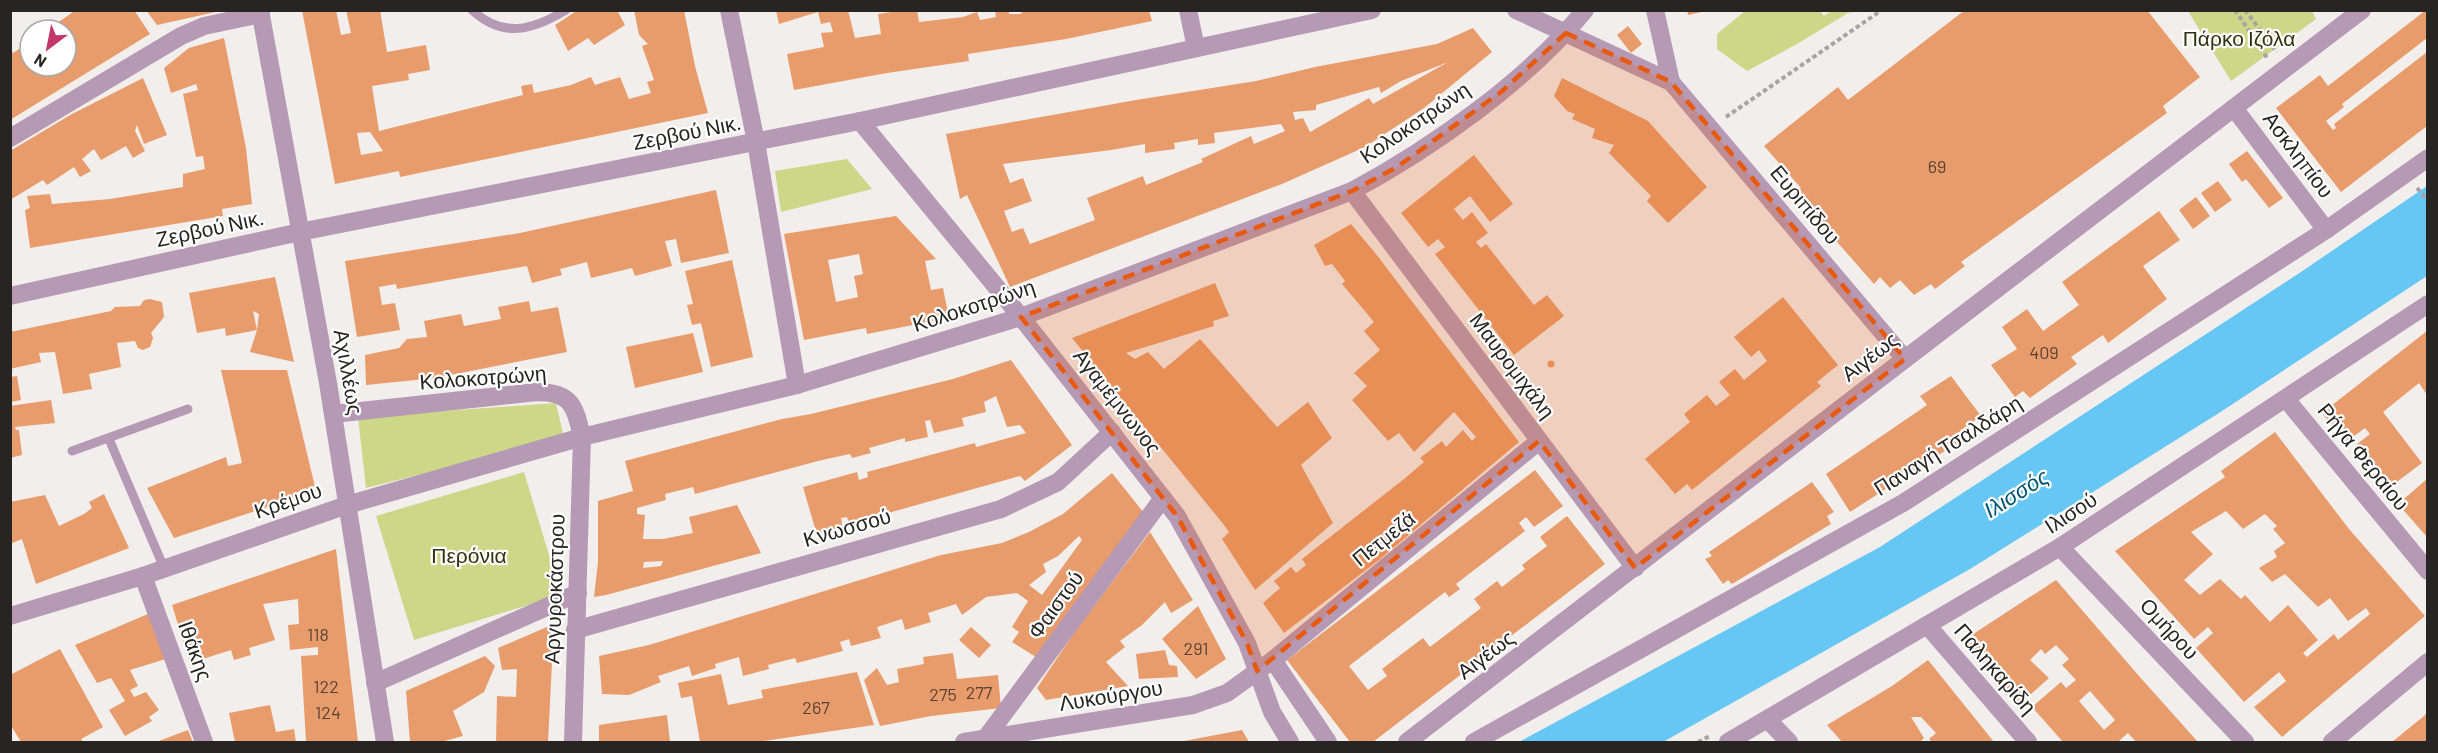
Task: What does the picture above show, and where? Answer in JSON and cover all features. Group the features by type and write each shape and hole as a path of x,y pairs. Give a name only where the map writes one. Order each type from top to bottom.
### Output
{"street":[{"path":"729,10 756,142 798,385"},
{"path":"1188,10 1196,48"},
{"name":"Ζερβού Νικ.","path":"10,296 300,232 860,121 1372,10"},
{"name":"Ευριπίδου","path":"1516,10 1671,82 1905,359"},
{"name":"Κολοκοτρώνη","path":"333,414 551,392 563,397 572,405 582,437 798,385 1021,317 1352,191 1397,167 1501,92 1566,33 1586,10"},
{"name":"Ευριπίδου","path":"1655,10 1671,82"},
{"name":"Αιγέως","path":"1407,742 2362,10"},
{"path":"10,138 181,36 204,26 260,12"},
{"name":"Αχιλλέως","path":"260,12 333,414 385,742"},
{"name":"Ασκληπίου","path":"2234,108 2326,230"},
{"name":"Αγαμέμνωνος","path":"860,121 1021,317 1177,516 1247,643 1272,712 1290,742"},
{"name":"Παναγή Τσαλδάρη","path":"1474,742 1903,503 2326,230 2427,158"},
{"name":"Μαυρομιχάλη","path":"1352,191 1635,568"},
{"name":"Ιλισού","path":"1728,742 2060,547 2427,304"},
{"name":"Ρήγα Φεραίου","path":"2286,399 2427,571"},
{"name":"Κνωσσού","path":"575,630 1001,509 1058,482 1112,432"},
{"name":"Κρέμου","path":"10,616 143,576 347,505 582,437"},
{"name":"Αργυροκάστρου","path":"573,742 582,437"},
{"name":"Πετμεζά","path":"1257,671 1539,441"},
{"name":"Φαιστού","path":"985,739 1163,498"},
{"name":"Ομήρου","path":"2060,547 2245,742"},
{"name":"Ιθάκης","path":"143,576 204,742"},
{"path":"375,683 578,593"},
{"name":"Παληκαρίδη","path":"1927,625 2028,742"},
{"path":"1273,660 1328,742"},
{"path":"2332,742 2427,662"},
{"name":"Λυκούργου","path":"964,742 1203,703 1227,693 1257,671"},
{"path":"1768,720 1789,742"}],"lane":[{"path":"472,10 488,24 511,30 538,24 566,10"},
{"path":"72,451 188,409"},
{"path":"109,439 164,568"}],"path":[{"path":"1871,10 1875,15"},
{"path":"1711,128 1881,10"},
{"path":"2235,10 2283,70"},
{"path":"2245,10 2283,70"},
{"path":"2418,189 2427,201"}],"highlighted area":[{"path":"1566,33 1671,82 1905,359 1635,568 1539,441 1257,671 1247,643 1177,516 1021,317 1352,191 1397,167 1501,92"}],"green space":[{"path":"1745,11 1820,11 1824,16 1831,11 1859,11 1848,13 1747,71 1717,49 1717,34"},
{"name":"Πάρκο Ιζόλα","path":"2188,11 2312,11 2316,19 2231,81"},
{"path":"847,159 872,189 781,212 775,171"},
{"path":"556,403 564,438 366,488 358,417"},
{"name":"Περόνια","path":"524,472 561,595 414,640 376,516"}],"water":[{"name":"Ιλισσός","path":"2427,186 2427,276 2219,413 1970,569 1663,742 1519,742 1880,547 2301,272"}],"building":[{"path":"76,10 134,10 150,34 10,120 10,50 13,53 18,50 18,78 78,78 78,18 64,18"},
{"path":"146,10 220,10 220,11 157,25"},
{"path":"302,10 336,10 341,35 351,33 346,10 380,10 387,52 426,45 430,70 408,74 409,80 372,86 379,131 523,95 521,86 532,84 534,93 571,85 591,77 595,85 620,77 629,99 651,93 647,82 654,80 642,46 648,44 639,35 634,10 684,10 695,66 708,113 400,177 399,171 335,184","holes":["370,132 383,151 361,155 357,133"]},
{"path":"578,10 617,10 625,25 594,45 588,38 568,51 555,25"},
{"path":"776,10 817,10 818,12 779,24"},
{"path":"848,10 855,38 881,34 878,14 905,10 917,10 919,22 963,17 977,12 980,20 996,17 995,10 1009,10 1009,14 1020,14 1026,10 1149,10 1152,21 1066,39 968,54 969,61 794,90 787,54 824,47 821,33 833,32 830,22 821,24 818,12"},
{"path":"1687,10 1706,10 1706,11 1688,15"},
{"path":"1965,10 2147,10 2200,77 2163,106 2167,113 1961,262 1965,266 1935,289 1931,284 1914,295 1900,280 1890,288 1880,277 1874,284 1794,193 1801,188 1764,146 1838,87 1848,100"},
{"path":"2426,10 2427,38 2342,104 2344,107 2326,121 2333,130 2336,128 2334,124 2427,52 2427,126 2341,192 2276,108 2320,75 2328,86"},
{"path":"1628,26 1642,44 1631,53 1617,35"},
{"path":"1473,28 1492,52 1424,108 1365,147 1282,184 1010,287 967,195 960,199 946,134 1256,81 1315,67 1437,44","holes":["1448,62 1373,104 1369,98 1310,132 1303,118 1295,120 1293,112 1316,110 1316,105 1379,87 1381,93 1401,81","1281,124 1285,131 1254,144 1251,136 1201,159 1203,162 1146,185 1143,176 1087,198 1095,220 1030,244 1023,228 1012,232 1004,211 1032,201 1023,178 1010,183 1003,164 1145,144 1145,153 1175,149 1174,143 1198,139 1198,145 1215,143 1214,133"]},
{"path":"224,38 246,148 252,204 222,209 223,216 30,248 25,210 30,208 27,196 50,194 52,204 110,199 183,187 183,174 205,169 203,156 196,157 183,94 198,90 196,84 171,93 164,68 189,48"},
{"path":"143,78 167,135 144,144 137,125 135,131 145,151 133,158 126,146 101,160 94,149 82,159 91,171 80,177 74,167 47,185 43,180 10,200 10,151 72,114"},
{"path":"1562,78 1648,121 1707,187 1668,223 1647,201 1651,196 1609,153 1614,145 1592,138 1595,129 1572,119 1575,114 1567,111 1554,96"},
{"path":"2247,151 2283,198 2269,208 2246,179 2242,182 2229,164"},
{"path":"1474,155 1513,204 1490,222 1470,196 1454,209 1463,220 1472,212 1488,233 1476,242 1481,248 1486,244 1534,305 1547,295 1564,316 1514,355 1435,254 1445,247 1438,239 1428,247 1401,213"},
{"path":"2218,181 2232,200 2215,212 2201,193"},
{"path":"716,190 729,253 681,263 676,239 665,241 672,266 635,276 632,268 591,278 587,262 560,269 562,275 532,283 527,266 397,289 396,284 379,287 382,305 395,303 400,330 357,337 345,261 520,233"},
{"path":"2196,197 2210,216 2193,229 2179,210"},
{"path":"2159,211 2180,240 2143,266 2167,299 2108,343 2103,335 2071,357 2077,364 2030,398 2023,391 2015,397 1991,365 2017,349 2002,327 2027,309 2043,331 2079,305 2062,282"},
{"path":"896,216 936,259 925,261 931,290 943,288 949,318 867,334 866,328 804,340 784,234","holes":["859,254 863,274 854,276 858,297 836,302 828,260"]},
{"path":"1351,224 1519,442 1379,560 1284,633 1263,603 1280,588 1274,581 1291,567 1296,573 1306,565 1302,559 1404,479 1424,462 1420,458 1442,441 1446,447 1463,430 1472,441 1476,437 1454,412 1414,452 1399,433 1388,441 1352,400 1367,386 1354,373 1380,350 1364,331 1374,322 1342,284 1345,281 1332,264 1325,266 1314,245"},
{"path":"732,260 753,357 711,367 701,323 692,325 687,305 693,304 685,271"},
{"path":"275,277 294,362 250,352 257,330 226,336 225,328 197,333 189,293","holes":["253,311 259,314 257,330"]},
{"path":"1215,283 1229,316 1213,321 1214,326 1126,353 1135,359 1148,352 1164,369 1200,339 1277,427 1308,402 1332,438 1301,465 1333,523 1255,590 1222,539 1229,532 1224,525 1072,338"},
{"path":"1783,297 1838,365 1817,382 1821,386 1692,490 1687,484 1675,494 1645,459 1690,422 1684,414 1707,395 1716,406 1730,395 1719,382 1735,369 1744,380 1767,361 1759,350 1751,357 1734,337"},
{"path":"144,300 162,302 164,317 151,333 153,338 150,347 143,350 138,348 135,341 117,343 121,367 89,374 92,389 63,394 55,352 39,353 41,362 10,369 10,332 111,311 115,307 140,306"},
{"path":"529,301 531,312 558,307 567,352 435,378 366,385 365,355 399,348 407,339 427,337 424,321 461,314 464,326 501,319 498,307"},
{"path":"2427,331 2427,395 2419,383 2383,412 2422,463 2390,487 2356,445 2370,434 2365,428 2346,442 2322,413"},
{"path":"693,333 703,372 635,388 626,347"},
{"path":"1011,360 1072,445 1025,481 1020,476 849,524 847,517 841,518 843,530 817,535 803,487 857,472 859,480 868,477 867,472 975,443 976,447 1026,433 1020,425 1007,427 996,396 984,402 986,412 962,418 964,426 934,433 930,420 925,421 928,437 905,442 905,438 869,448 871,453 852,458 850,454 822,460 695,494 693,487 665,494 666,500 637,508 637,514 645,515 643,539 663,539 693,533 689,517 737,505 761,553 594,597 598,562 598,501 633,491 625,461 782,419 953,379","holes":["663,561 661,566 643,568 644,562"]},
{"path":"1551,361 1554,364 1551,367 1548,364"},
{"path":"221,370 287,370 316,491 174,538 147,488 226,457 228,466 242,463"},
{"path":"17,376 21,400 10,402 10,377"},
{"path":"1951,376 1981,416 1961,430 1965,438 1850,512 1826,474 1927,405 1920,396"},
{"path":"51,400 55,423 15,427 19,430 22,455 10,458 10,406"},
{"path":"2275,432 2349,529 2425,616 2282,737 2254,707 2286,681 2279,672 2244,702 2196,648 2213,633 2208,627 2194,639 2115,551 2225,477 2221,471","holes":["2226,511 2243,529 2265,514 2277,526 2273,529 2285,543 2274,551 2277,557 2259,568 2272,582 2285,574 2318,607 2330,598 2348,621 2366,608 2370,614 2338,640 2334,634 2307,657 2303,653 2318,640 2288,605 2270,622 2245,595 2241,599 2220,579 2200,595 2184,580 2213,554 2191,532"]},
{"path":"1535,470 1563,506 1534,527 1526,517 1519,523 1525,531 1456,584 1460,589 1449,597 1445,592 1349,666 1368,690 1387,676 1382,669 1423,638 1430,647 1481,608 1474,599 1497,581 1502,587 1525,569 1522,565 1547,546 1540,537 1567,516 1605,564 1373,742 1350,742 1287,660"},
{"path":"1112,473 1144,513 1039,659 1012,642 1019,632 1012,627 1028,601 1017,593 986,597 962,615 956,604 928,613 931,622 905,630 902,619 877,627 881,638 851,646 849,639 840,642 843,651 797,663 795,658 768,665 769,669 743,676 739,657 715,664 716,668 692,676 689,666 658,676 661,682 629,695 602,694 599,656 649,645 941,555 1002,543 1063,514","holes":["1079,536 1082,540 1042,595 1029,585 1046,572 1043,564 1058,556"]},
{"path":"2427,479 2427,537 2398,504"},
{"path":"1812,482 1834,512 1827,516 1831,524 1732,584 1728,580 1723,584 1705,559 1712,556 1709,552"},
{"path":"104,494 129,548 36,584 22,539 10,544 10,502 45,495 59,526 84,514 92,508 89,502"},
{"path":"1150,532 1193,600 1171,613 1165,602 1142,625 1120,641 1125,647 1106,662 1128,686 1046,700 1037,688 1076,630"},
{"path":"336,549 358,742 306,742 301,656 318,655 318,647 290,650 288,625 299,624 298,599 263,604 275,640 249,648 251,655 234,660 231,650 190,663 172,605"},
{"path":"2056,580 2198,742 2136,742 2128,733 2119,741 2121,742 2063,742 2032,707 2061,682 2066,688 2076,680 2062,665 2069,659 2056,645 2045,654 2041,649 2030,660 2049,678 2018,706 1996,685 2000,682 1961,642","holes":["2090,691 2115,720 2104,730 2079,701"]},
{"path":"1198,606 1226,659 1196,679 1162,639"},
{"path":"148,614 169,658 130,670 138,686 130,690 134,697 146,692 159,710 149,717 152,721 125,736 109,710 125,701 111,678 97,683 75,645"},
{"path":"554,624 548,742 496,742 497,696 516,697 517,669 502,670 498,648"},
{"path":"971,627 991,645 979,658 959,640"},
{"path":"60,649 103,727 81,739 83,742 21,742 10,724 10,675"},
{"path":"1165,650 1169,665 1177,666 1178,677 1139,679 1136,654"},
{"path":"953,653 957,679 998,675 1001,708 931,716 880,726 864,680 877,668 887,685 899,682 897,669 924,664 923,657"},
{"path":"485,656 495,666 484,692 453,711 463,736 441,742 410,742 406,691"},
{"path":"1928,660 1994,742 1932,742 1929,739 1936,733 1921,717 1911,717 1924,738 1920,742 1842,742 1827,725 1892,686"},
{"path":"857,672 874,725 756,742 700,742 692,696 681,698 678,683 721,674 728,705 763,698 761,690"},
{"path":"270,705 276,732 294,729 296,742 235,742 229,713"},
{"path":"2427,713 2427,742 2392,742 2424,716"},
{"path":"667,715 670,742 599,742 599,725"},
{"path":"188,730 193,742 156,742"},
{"path":"1242,730 1249,742 1184,742 1184,741"}]}
